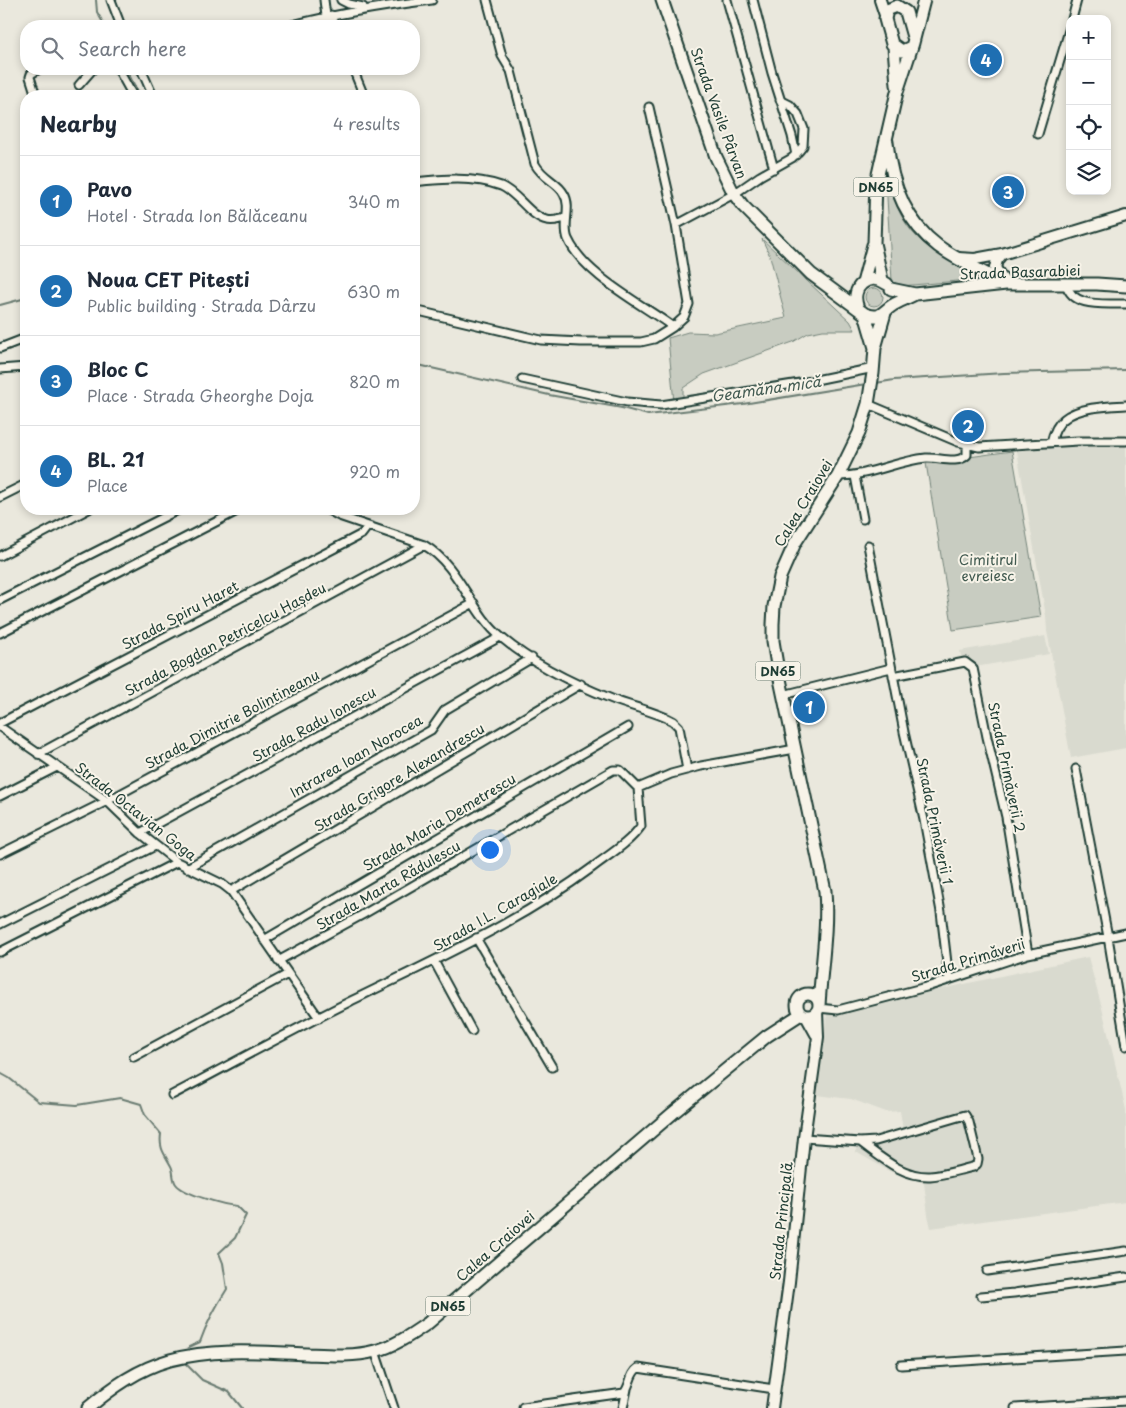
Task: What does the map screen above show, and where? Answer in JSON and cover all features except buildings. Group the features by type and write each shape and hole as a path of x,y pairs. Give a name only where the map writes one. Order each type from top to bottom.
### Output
{"main road":[{"name":"Strada Vasile Pârvan","path":"662,0 722,172 734,194 743,206 811,274 862,311"},
{"path":"880,0 892,44 902,51 912,43 906,12 899,3 887,10 885,15"},
{"name":"DN65","path":"874,244 876,182 897,92 924,0"},
{"name":"DN65","path":"894,47 897,92"},
{"path":"887,130 892,176 896,190 918,227 931,240 958,258 1006,284"},
{"path":"958,258 972,259 1002,254 1126,216"},
{"path":"874,244 882,280 891,289 893,294 875,348"},
{"path":"874,244 856,298 875,348"},
{"path":"1002,254 997,260 995,268 1006,284"},
{"path":"979,286 978,268 986,257"},
{"path":"829,288 839,290 861,285 872,279 882,280"},
{"name":"Strada Basarabiei","path":"916,294 1006,284 1126,286"},
{"path":"891,289 916,294"},
{"path":"862,311 875,316 916,294"},
{"name":"Calea Craiovei","path":"766,1036 812,1011 821,970 826,926 825,891 773,641 774,606 780,577 793,547 838,476 859,433 871,389 875,348"},
{"name":"Calea Craiovei","path":"88,1408 140,1371 155,1364 183,1357 235,1352 336,1355 375,1351 405,1339 428,1323 649,1133 766,1036 800,998 821,970"},
{"path":"810,995 814,996 816,999 812,1011 797,1008 800,998 810,995"},
{"name":"Strada Principală","path":"772,1408 818,1037 812,1011"}],"street":[{"path":"111,0 119,20"},
{"path":"324,0 328,16 331,20"},
{"path":"341,0 368,8"},
{"path":"312,20 368,8 432,0"},
{"path":"487,0 502,56 511,71 535,164 542,175 566,195 565,226 568,240 592,269 673,328"},
{"path":"727,0 774,169"},
{"path":"753,0 796,155"},
{"path":"1073,15 1077,0"},
{"path":"1038,134 1066,40"},
{"path":"31,75 34,90"},
{"path":"78,85 87,75"},
{"path":"121,75 130,90"},
{"path":"144,75 150,90"},
{"path":"355,75 362,90"},
{"path":"676,225 734,194 796,155 803,146 804,129 798,114 790,105 780,100"},
{"path":"420,311 541,340 641,342 654,339 673,328 684,317 689,304 676,225 649,107"},
{"path":"420,181 457,178 499,185 546,220 566,218"},
{"path":"1066,284 1069,293 1084,302 1126,304"},
{"path":"0,348 20,340"},
{"path":"0,369 20,367"},
{"path":"522,379 627,402 661,405 873,371"},
{"path":"868,404 914,424 979,447 1050,443 1126,442"},
{"path":"1050,443 1055,430 1064,419 1074,413 1107,406 1126,405"},
{"path":"838,476 855,476 926,458 963,459 967,455 967,444"},
{"path":"855,476 863,519"},
{"path":"0,497 20,487"},
{"path":"0,556 78,515"},
{"path":"0,600 168,515"},
{"path":"0,633 229,515"},
{"path":"337,515 424,545 437,553 449,566 487,622 500,637 532,658 612,699 673,721 678,727 687,770"},
{"name":"Strada Spiru Haret","path":"0,723 362,534 368,526"},
{"name":"Strada Bogdan Petricelcu Hașdeu","path":"38,754 424,545"},
{"name":"Strada Primăverii 1","path":"868,545 893,676 936,880 949,980"},
{"name":"Strada Dimitrie Bolintineanu","path":"0,854 107,802 474,603"},
{"name":"Strada Radu Ionescu","path":"140,833 500,637"},
{"name":"Intrarea Ioan Norocea","path":"187,868 431,730 445,710 532,658"},
{"name":"Strada Primăverii 2","path":"893,676 965,662 973,668 1006,817 1028,954"},
{"path":"784,694 892,668"},
{"name":"Strada Grigore Alexandrescu","path":"231,891 580,684"},
{"name":"Strada Octavian Goga","path":"0,727 107,802 155,846 177,862 222,884 231,891 319,1018"},
{"name":"Strada Maria Demetrescu","path":"264,940 628,727"},
{"path":"638,788 671,774 687,770 795,749"},
{"path":"0,796 57,767"},
{"path":"1076,769 1108,937 1126,1046"},
{"name":"Strada Marta Rădulescu","path":"278,961 362,915 612,770 624,772 638,788"},
{"name":"Strada I.L. Caragiale","path":"172,1095 319,1018 434,961 548,899 623,845 637,832 641,826 638,788"},
{"path":"0,924 155,846"},
{"path":"0,952 177,862"},
{"name":"Strada Primăverii","path":"812,1011 838,1010 930,986 1028,954 1126,933"},
{"path":"476,938 552,1067"},
{"path":"434,961 472,1032"},
{"path":"134,1057 288,974"},
{"path":"804,1138 860,1142 876,1140 965,1115 978,1159 977,1164 973,1167 932,1176 921,1176 892,1165 860,1142"},
{"path":"987,1271 1126,1251"},
{"path":"980,1296 1126,1277"},
{"path":"375,1351 394,1408"},
{"path":"901,1365 1126,1351"},
{"path":"623,1408 633,1371 638,1368 774,1389"},
{"path":"523,1407 624,1393 627,1389"},
{"path":"1014,1408 1092,1406 1126,1400"}],"shaded area":[{"path":"1072,445 1126,445 1126,748 1071,758 1047,631 1017,451"},
{"path":"1045,636 1049,654 975,667 972,659 962,660 960,651"},
{"path":"1088,957 1126,1110 1126,1202 931,1228 924,1183 889,1171 856,1152 857,1137 880,1137 903,1130 900,1111 886,1112 851,1099 816,1095 827,1014"}],"green space":[{"path":"886,181 890,182 901,214 908,227 928,247 970,271 972,277 969,280 901,286 892,281"},
{"path":"762,239 850,321 855,330 823,330 808,333 793,342 704,374 683,388 683,401 674,403 668,338 688,332 715,333 786,318 770,256"},
{"path":"874,288 880,291 883,297 880,303 874,306 868,303 865,297 868,291"},
{"name":"Cimitirul evreiesc","path":"1012,451 1041,617 953,630 926,463"}],"waterway":[{"name":"Geamăna mică","path":"96,0 97,12 102,20"},
{"name":"Geamăna mică","path":"129,75 137,90"},
{"path":"0,305 20,300"},
{"name":"Geamăna mică","path":"420,365 549,395 622,408 648,415 743,404 866,384"},
{"name":"Geamăna mică","path":"876,383 894,380 1004,373 1126,370"},
{"path":"0,1073 39,1102 77,1105 120,1098 141,1104 145,1115 161,1134 161,1147 172,1168 176,1184 195,1195 223,1204 237,1206 246,1215 235,1238 219,1253 223,1263 227,1289 212,1314 200,1342 189,1347"},
{"path":"183,1361 202,1380 229,1392 242,1408"}],"place":[{"name":"BL. 21","path":"986,60"},
{"name":"Bloc C","path":"1008,192"},
{"name":"Noua CET Pitești","path":"968,426"},
{"name":"Pavo","path":"809,707"}]}
